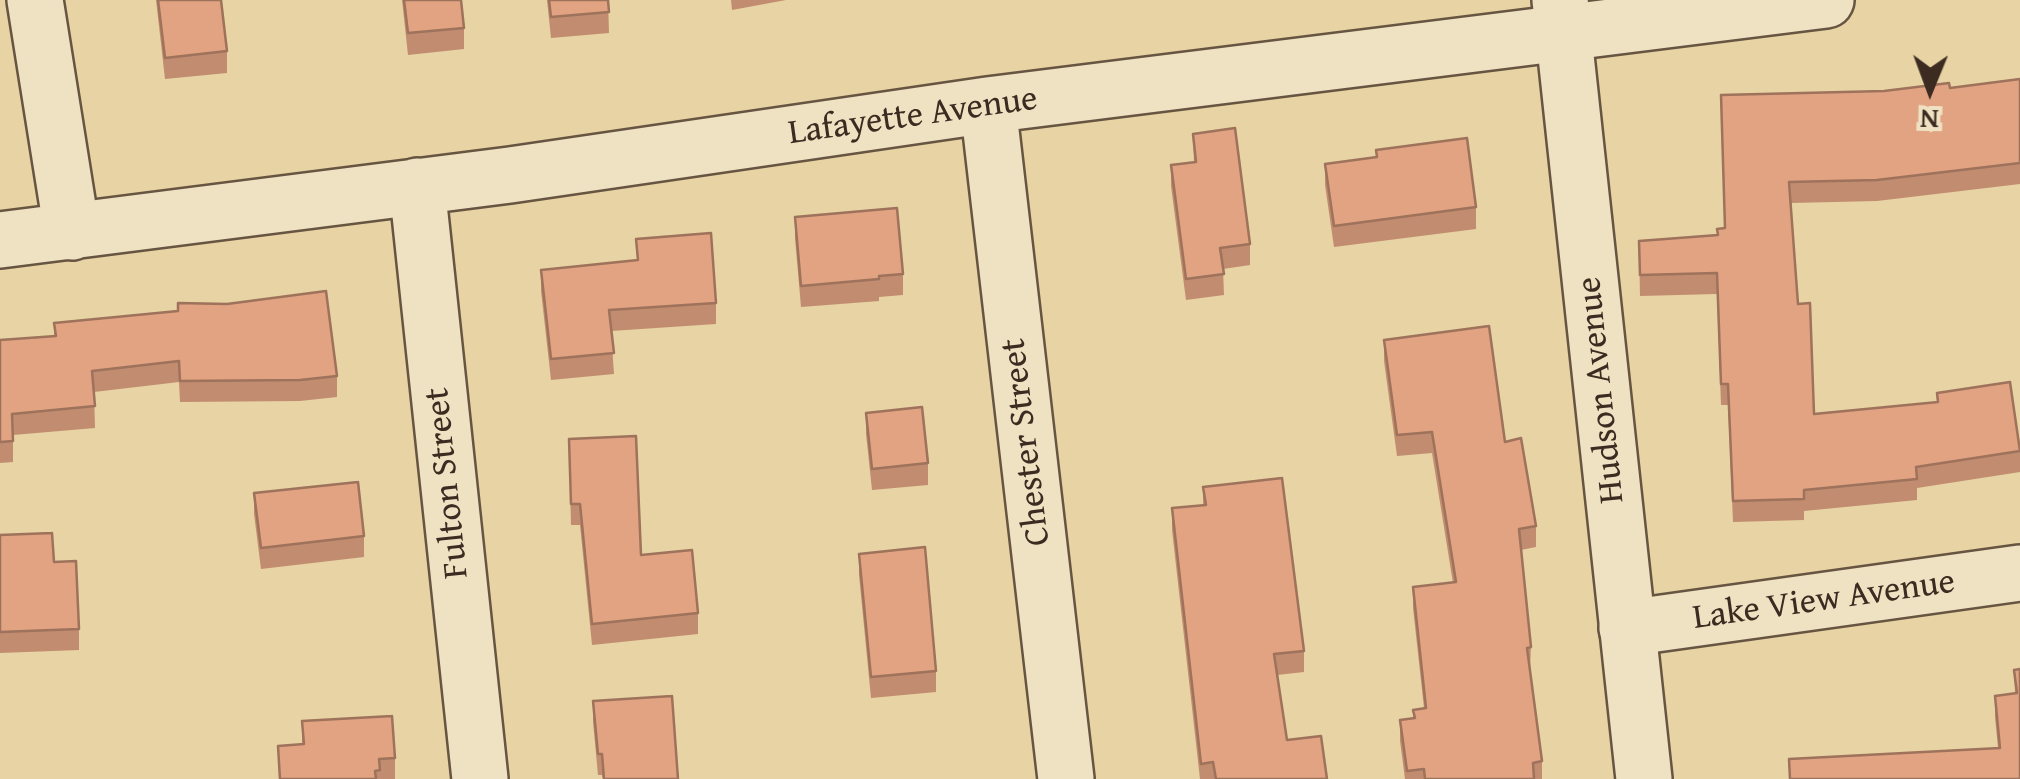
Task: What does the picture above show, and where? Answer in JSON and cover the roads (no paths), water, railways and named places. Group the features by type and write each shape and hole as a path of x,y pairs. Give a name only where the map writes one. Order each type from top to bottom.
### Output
{"street":[{"path":"35,0 72,232"},
{"name":"Lafayette Avenue","path":"0,240 988,106 1563,17 1826,0"},
{"name":"Hudson Avenue","path":"1563,17 1644,779"},
{"name":"Chester Street","path":"988,106 1066,779"},
{"name":"Fulton Street","path":"417,186 480,779"},
{"name":"Lake View Avenue","path":"1627,628 2020,573"}]}
